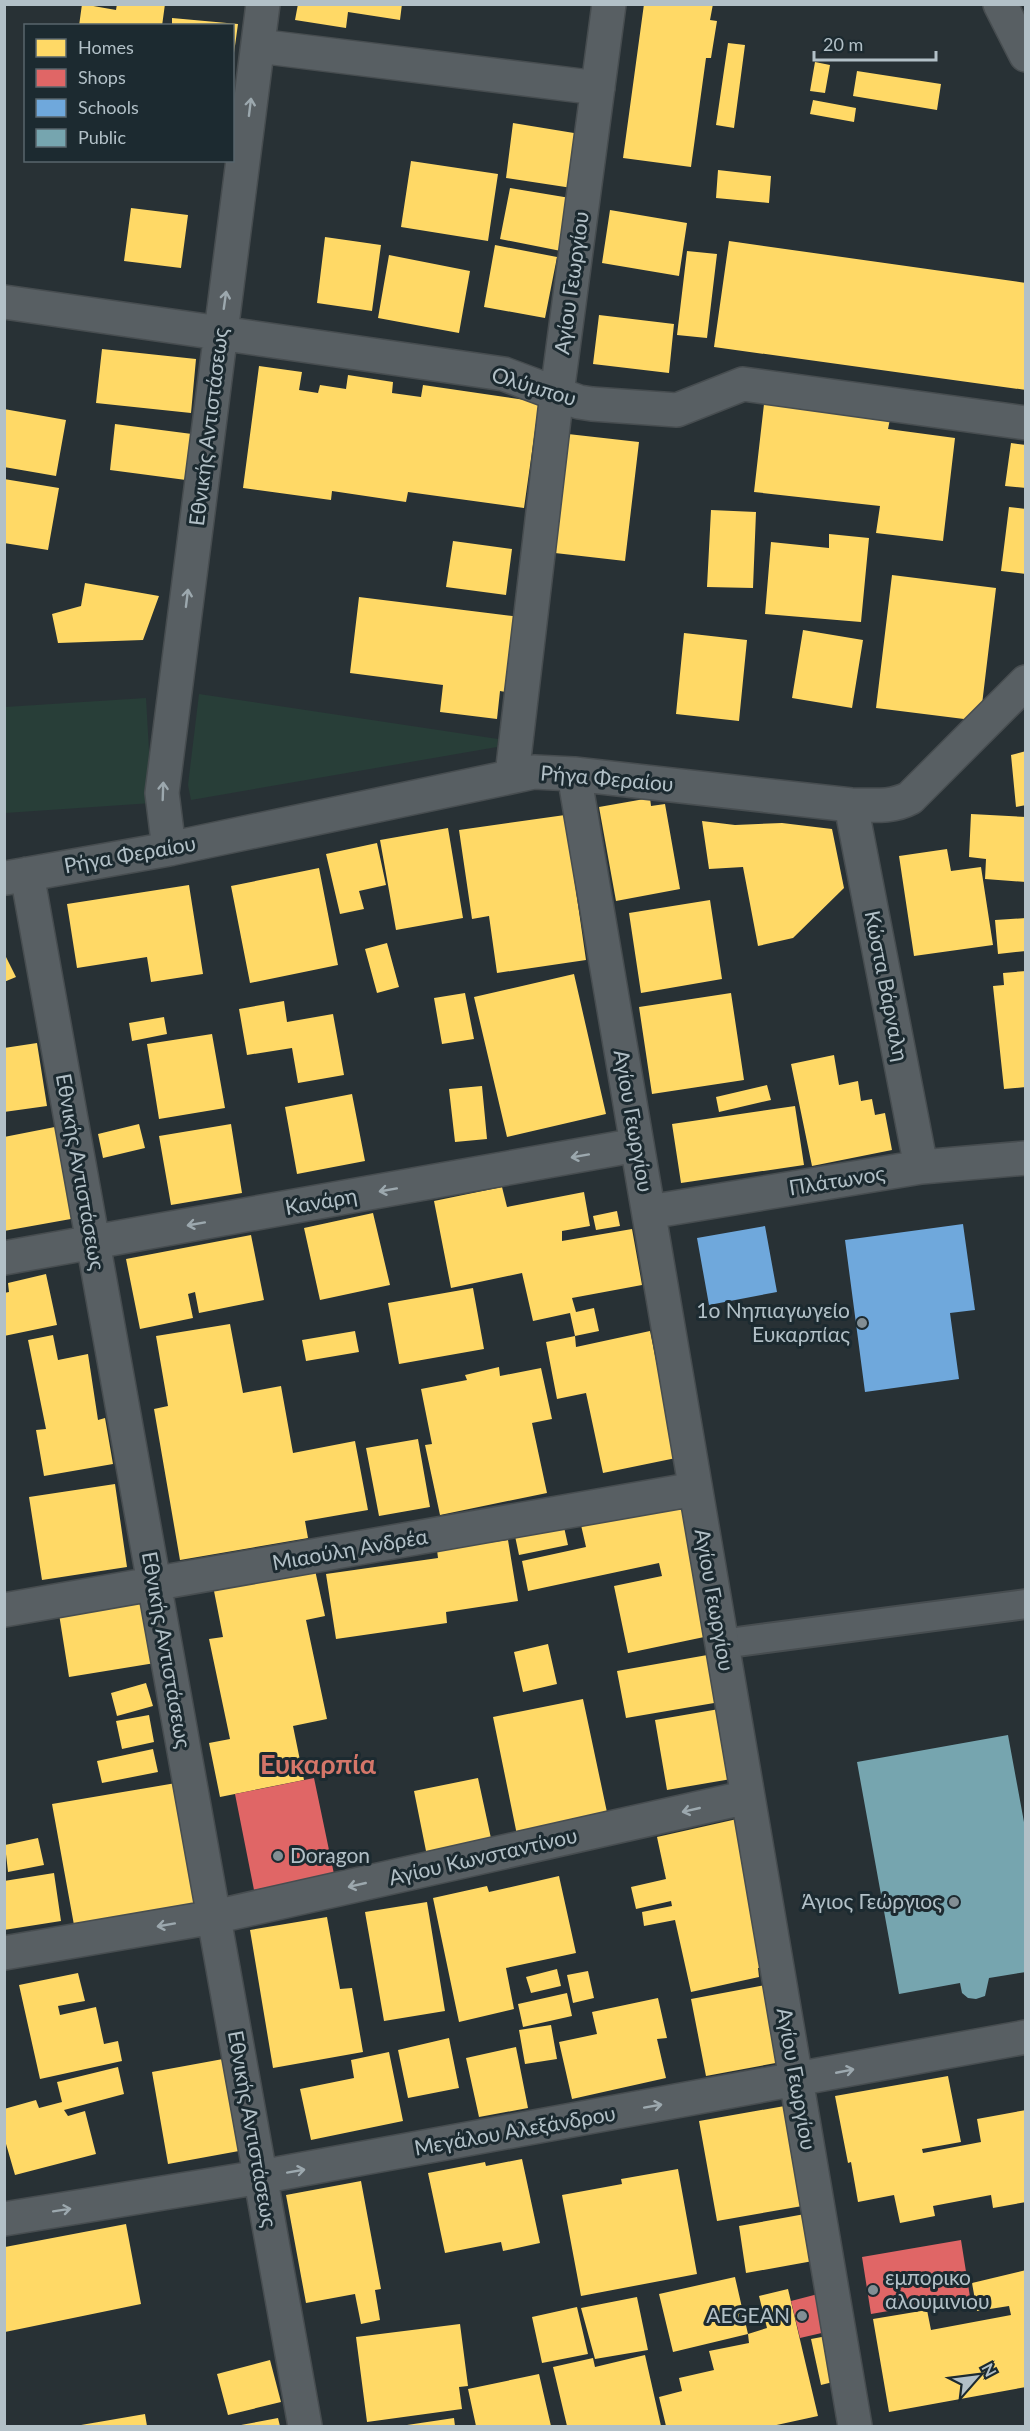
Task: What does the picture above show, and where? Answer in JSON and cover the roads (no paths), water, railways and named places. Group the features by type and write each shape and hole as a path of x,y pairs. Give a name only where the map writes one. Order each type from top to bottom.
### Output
{"street":[{"name":"Εθνικής Αντιστάσεως","path":"169,849 162,794 263,4"},
{"name":"Αγίου Γεωργίου","path":"512,775 557,393 609,4"},
{"path":"1000,4 1026,55"},
{"path":"258,46 598,88"},
{"name":"Ολύμπου","path":"4,302 504,374 579,402 592,404 677,410 743,384 1026,423"},
{"name":"Ρήγα Φεραίου","path":"16,876 169,849 534,772 574,774 851,804 899,803 910,798 1026,682"},
{"name":"Αγίου Γεωργίου","path":"574,774 855,2427"},
{"name":"Κώστα Βάρναλη","path":"851,804 921,1167"},
{"name":"Εθνικής Αντιστάσεως","path":"16,876 93,1243 305,2427"},
{"name":"Κανάρη","path":"4,1258 638,1145"},
{"name":"Πλάτωνος","path":"649,1212 921,1167 1026,1158"},
{"name":"Μιαούλη Ανδρέα","path":"4,1610 695,1490"},
{"path":"722,1644 1026,1604"},
{"name":"Αγίου Κωνσταντίνου","path":"4,1953 214,1917 748,1797"},
{"name":"Μεγάλου Αλεξάνδρου","path":"4,2219 260,2177 1026,2037"}],"place":[{"name":"1ο Νηπιαγωγείο Ευκαρπίας","path":"862,1323"},
{"name":"Doragon","path":"278,1856"},
{"name":"Άγιος Γεώργιος","path":"954,1902"},
{"name":"εμπορικο αλουμινιου","path":"873,2290"},
{"name":"AEGEAN","path":"802,2316"}],"district":[{"name":"Ευκαρπία","path":"318,1765"}]}
